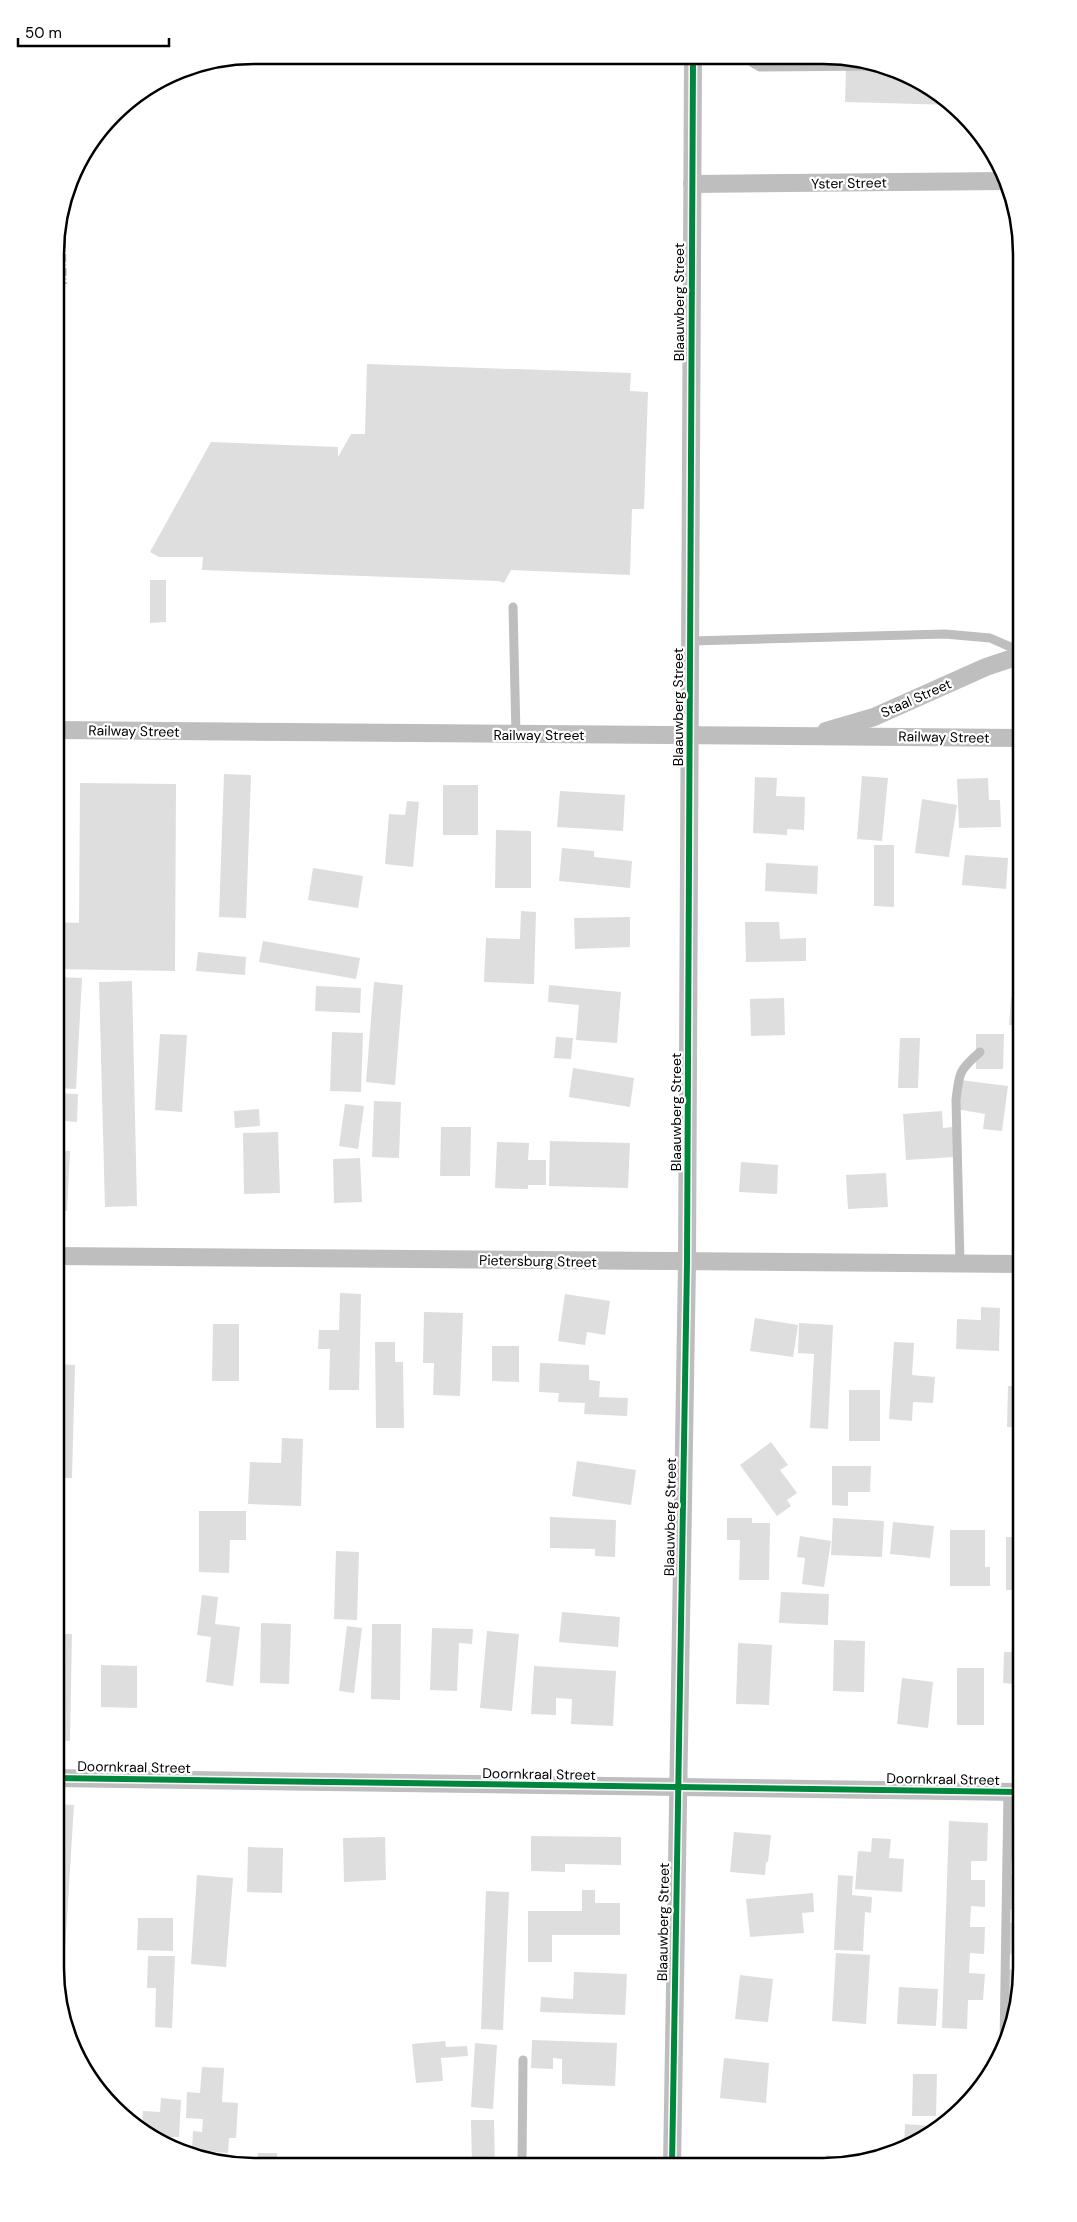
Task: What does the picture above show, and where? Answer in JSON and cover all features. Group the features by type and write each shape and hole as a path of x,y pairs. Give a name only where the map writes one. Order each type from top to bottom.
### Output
{"street":[{"name":"Blaauwberg Street","path":"672,2158 687,1263 694,64"},
{"name":"Yster Street","path":"692,184 999,181"},
{"name":"Staal Street","path":"809,736 874,717 986,667 1013,657"},
{"name":"Railway Street","path":"64,730 1013,738"},
{"name":"Pietersburg Street","path":"64,1256 687,1263 1013,1264"},
{"name":"Doornkraal Street","path":"64,1778 1013,1792"}],"lane":[{"path":"755,64 760,66 854,66"},
{"path":"513,607 516,735"},
{"path":"691,641 945,634 990,638 1013,650"},
{"path":"960,1263 956,1100 958,1081 963,1067 980,1052"},
{"path":"1005,2023 1013,1838"},
{"path":"522,2158 523,2060"}],"building":[{"path":"846,67 863,68 896,78 918,89 941,105 845,102"},
{"path":"367,364 631,373 630,391 648,392 644,509 632,509 630,575 511,570 504,583 499,581 202,570 203,557 159,557 150,552 211,442 338,447 338,457 351,434 365,434"},
{"path":"150,580 166,580 166,622 150,623"},
{"path":"224,774 251,775 246,918 219,917"},
{"path":"862,776 888,778 882,841 857,839"},
{"path":"755,777 777,778 776,796 805,797 804,830 787,829 787,835 753,833"},
{"path":"988,778 989,800 1000,800 1001,827 959,828 957,779"},
{"path":"80,783 176,784 175,971 64,969 64,922 79,923"},
{"path":"443,785 478,785 478,835 443,835"},
{"path":"560,791 625,795 623,831 557,827"},
{"path":"922,799 957,805 949,857 915,853"},
{"path":"407,801 419,802 413,867 385,864 389,814 405,815"},
{"path":"496,830 531,831 531,888 495,888"},
{"path":"874,845 894,845 894,907 874,906"},
{"path":"562,848 594,851 594,857 632,861 630,888 559,881"},
{"path":"965,855 1008,858 1006,889 962,885"},
{"path":"766,863 818,866 817,894 765,891"},
{"path":"313,868 363,876 358,908 308,900"},
{"path":"521,911 536,912 534,984 484,982 486,938 520,939"},
{"path":"630,917 630,947 575,949 574,918"},
{"path":"745,922 779,922 780,939 806,938 806,961 746,962"},
{"path":"263,941 360,958 356,979 259,962"},
{"path":"198,952 246,957 245,975 196,971"},
{"path":"64,977 82,978 76,1089 64,1088"},
{"path":"132,981 137,1206 105,1207 99,982"},
{"path":"374,982 403,985 395,1085 366,1082"},
{"path":"549,985 621,992 617,1043 576,1040 579,1005 548,1002"},
{"path":"316,986 361,988 360,1013 315,1011"},
{"path":"784,998 785,1035 751,1036 750,999"},
{"path":"1011,998 1013,998 1013,1025 1009,1025"},
{"path":"332,1032 363,1033 361,1092 330,1091"},
{"path":"160,1034 187,1035 182,1112 155,1110"},
{"path":"976,1034 1004,1034 1003,1069 976,1069"},
{"path":"556,1037 573,1038 571,1059 554,1058"},
{"path":"900,1038 920,1038 918,1088 898,1088"},
{"path":"573,1068 634,1078 630,1107 569,1097"},
{"path":"960,1080 1008,1086 1002,1131 983,1129 985,1114 956,1109"},
{"path":"64,1093 78,1094 77,1122 64,1121"},
{"path":"374,1101 401,1102 399,1158 372,1157"},
{"path":"345,1104 364,1106 358,1149 339,1146"},
{"path":"259,1109 260,1126 235,1128 234,1111"},
{"path":"942,1111 943,1128 953,1127 955,1157 906,1160 903,1114"},
{"path":"441,1127 471,1127 470,1176 440,1176"},
{"path":"278,1132 280,1193 244,1194 243,1133"},
{"path":"550,1141 630,1143 628,1188 549,1186"},
{"path":"497,1142 529,1143 528,1160 546,1160 546,1185 528,1185 528,1189 495,1188"},
{"path":"64,1151 70,1151 67,1211 64,1211"},
{"path":"360,1158 362,1202 334,1203 333,1159"},
{"path":"741,1162 778,1165 777,1194 739,1192"},
{"path":"886,1173 888,1207 848,1209 846,1175"},
{"path":"340,1293 361,1294 359,1390 329,1390 330,1349 318,1349 319,1330 339,1330"},
{"path":"565,1294 610,1301 605,1335 587,1332 585,1345 558,1341"},
{"path":"981,1307 1000,1308 999,1351 956,1349 957,1319 981,1320"},
{"path":"424,1312 463,1313 460,1396 433,1395 434,1363 423,1363"},
{"path":"755,1318 798,1325 793,1357 750,1351"},
{"path":"799,1323 833,1325 828,1429 810,1428 814,1354 798,1353"},
{"path":"213,1324 239,1324 239,1381 212,1381"},
{"path":"375,1342 395,1342 395,1362 403,1362 404,1428 376,1428"},
{"path":"894,1342 914,1343 912,1375 935,1377 933,1403 913,1402 912,1421 889,1419"},
{"path":"492,1346 519,1346 519,1382 492,1381"},
{"path":"540,1363 589,1365 589,1380 600,1381 599,1397 628,1398 627,1416 584,1414 585,1403 558,1402 559,1393 539,1392"},
{"path":"64,1364 75,1365 72,1478 64,1478"},
{"path":"1008,1386 1013,1386 1013,1427 1007,1427"},
{"path":"849,1390 880,1390 880,1441 849,1441"},
{"path":"282,1438 303,1439 301,1506 248,1504 250,1462 281,1463"},
{"path":"771,1442 788,1465 780,1470 797,1493 787,1500 791,1506 777,1516 740,1465"},
{"path":"577,1461 636,1470 631,1505 572,1496"},
{"path":"832,1466 871,1466 870,1492 848,1492 848,1506 832,1505"},
{"path":"199,1511 246,1511 246,1540 230,1540 229,1573 199,1572"},
{"path":"550,1517 616,1520 615,1557 595,1556 595,1549 550,1548"},
{"path":"727,1518 752,1518 752,1523 770,1523 769,1580 739,1580 740,1540 727,1540"},
{"path":"833,1518 884,1521 882,1557 831,1555"},
{"path":"893,1522 934,1526 930,1558 890,1554"},
{"path":"950,1530 985,1530 985,1567 990,1567 990,1586 950,1586"},
{"path":"800,1536 831,1541 824,1587 802,1584 805,1558 797,1557"},
{"path":"1006,1537 1013,1537 1013,1590 1006,1590"},
{"path":"336,1551 359,1552 357,1620 334,1619"},
{"path":"781,1592 829,1594 828,1625 779,1623"},
{"path":"202,1595 218,1597 215,1624 240,1627 233,1686 206,1682 211,1637 197,1635"},
{"path":"562,1612 620,1617 618,1647 559,1642"},
{"path":"261,1623 291,1624 289,1684 260,1683"},
{"path":"372,1624 401,1624 400,1700 371,1699"},
{"path":"347,1626 362,1628 354,1693 339,1691"},
{"path":"432,1628 473,1629 472,1644 459,1643 457,1691 430,1690"},
{"path":"487,1631 519,1634 512,1711 480,1708"},
{"path":"64,1634 72,1634 70,1741 64,1741"},
{"path":"834,1640 865,1641 864,1692 833,1691"},
{"path":"738,1643 772,1645 769,1705 736,1704"},
{"path":"1004,1652 1013,1652 1013,1684 1003,1683"},
{"path":"101,1665 137,1666 137,1708 101,1707"},
{"path":"534,1666 616,1671 613,1726 571,1724 572,1699 556,1698 556,1715 531,1714"},
{"path":"957,1668 984,1668 984,1725 957,1725"},
{"path":"902,1678 933,1682 928,1728 897,1724"},
{"path":"64,1804 74,1805 64,1967"},
{"path":"949,1821 988,1823 987,1861 971,1861 971,1880 985,1880 985,1907 971,1906 970,1927 985,1927 984,1954 970,1953 969,1973 985,1974 983,2000 968,2000 967,2029 942,2028"},
{"path":"734,1832 771,1835 765,1875 730,1872"},
{"path":"1011,1834 1013,1834 1013,1861 1010,1861"},
{"path":"531,1836 621,1837 621,1865 565,1864 565,1872 531,1871"},
{"path":"385,1837 386,1880 344,1882 343,1838"},
{"path":"872,1838 891,1839 889,1858 904,1859 902,1892 855,1889 858,1851 871,1852"},
{"path":"248,1847 283,1848 282,1893 247,1892"},
{"path":"197,1875 233,1878 226,1967 191,1964"},
{"path":"838,1875 853,1876 852,1895 872,1897 871,1913 865,1912 863,1951 834,1950"},
{"path":"1011,1875 1013,1875 1013,1909 1010,1909"},
{"path":"582,1890 595,1890 595,1903 620,1903 620,1935 552,1935 552,1962 528,1962 528,1911 582,1911"},
{"path":"486,1891 509,1892 503,2030 481,2029"},
{"path":"813,1893 814,1912 802,1913 804,1933 750,1937 746,1899"},
{"path":"138,1918 173,1918 173,1951 137,1950"},
{"path":"1010,1923 1013,1923 1013,1954 1009,1954"},
{"path":"836,1953 870,1955 866,2024 832,2021"},
{"path":"148,1956 175,1956 172,2028 155,2027 156,1988 147,1988"},
{"path":"1009,1969 1013,1969 1011,2000 1007,2000"},
{"path":"574,1972 627,1974 625,2015 540,2012 541,1997 573,1999"},
{"path":"740,1975 773,1979 768,2022 735,2019"},
{"path":"899,1987 938,1989 936,2026 897,2024"},
{"path":"532,2040 617,2043 615,2086 562,2084 562,2059 553,2058 553,2069 531,2068"},
{"path":"445,2041 446,2047 467,2046 468,2056 441,2058 443,2081 416,2083 412,2044"},
{"path":"475,2043 497,2045 493,2109 471,2107"},
{"path":"724,2058 769,2063 766,2103 720,2098"},
{"path":"202,2067 224,2068 222,2102 238,2103 236,2138 229,2138 228,2153 201,2151 192,2148 193,2131 202,2132 203,2119 186,2118 187,2092 200,2093"},
{"path":"913,2074 937,2074 936,2116 912,2116"},
{"path":"161,2098 181,2100 179,2137 170,2137 170,2139 142,2122 143,2111 160,2112"},
{"path":"471,2120 494,2120 495,2158 472,2158"},
{"path":"905,2124 929,2126 918,2133 904,2140"},
{"path":"258,2153 277,2153 277,2158 258,2158"},
{"path":"827,2155 839,2158 836,2158 826,2158"}],"railway":[{"path":"64,248 65,284"}],"cycle path":[{"path":"672,2158 687,1263 693,64"},
{"path":"64,1778 1013,1792"}]}
